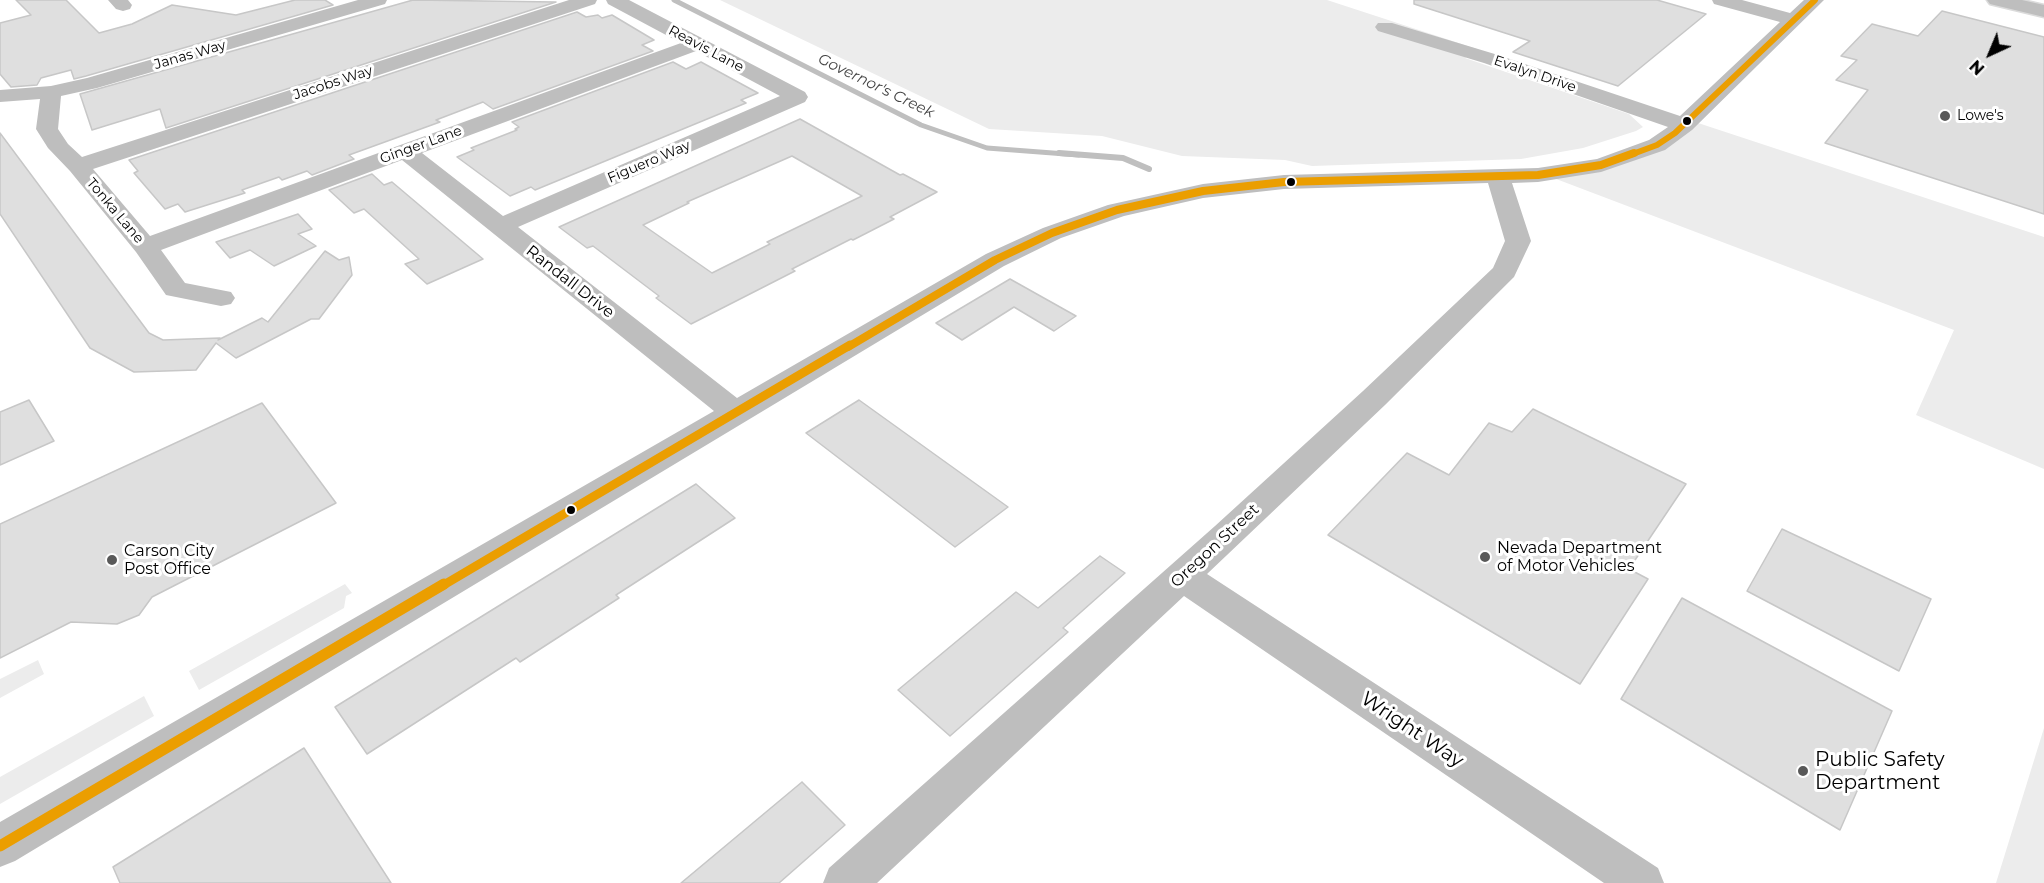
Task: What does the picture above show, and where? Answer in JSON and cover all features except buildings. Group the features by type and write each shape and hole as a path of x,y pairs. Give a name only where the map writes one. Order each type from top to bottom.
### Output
{"main road":[{"path":"1997,0 2044,11"},
{"path":"2027,0 2044,4"}],"street":[{"name":"Janas Way","path":"0,96 51,92 90,84 378,0"},
{"name":"Jacobs Way","path":"78,166 588,0"},
{"name":"Reavis Lane","path":"615,0 797,98"},
{"path":"1721,0 1793,20"},
{"path":"0,846 995,260 1052,233 1117,210 1199,191 1284,182 1498,177 1543,174 1601,165 1657,145 1684,125 1815,0"},
{"name":"Evalyn Drive","path":"1385,27 1482,56 1684,125"},
{"name":"Ginger Lane","path":"145,247 697,44"},
{"name":"Tonka Lane","path":"51,92 47,129 59,148 78,166 145,247 176,289 220,298"},
{"name":"Figuero Way","path":"500,226 797,98"},
{"name":"Randall Drive","path":"405,151 735,412"},
{"name":"Oregon Street","path":"845,883 1374,398 1505,271 1518,241 1498,177"},
{"name":"Wright Way","path":"1182,576 1642,883"}],"shaded area":[{"path":"720,0 1327,0 1477,49 1465,58 1629,114 1643,127 1583,148 1521,159 1312,166 1285,160 1182,156 1102,136 989,129"},
{"path":"1689,120 2044,237 2044,469 1916,415 1954,330 1543,174 1601,165"},
{"path":"345,584 352,593 346,596 344,608 199,690 189,671"},
{"path":"38,660 44,674 0,698 0,679"},
{"path":"144,696 154,716 0,804 0,777"},
{"path":"2044,728 2044,883 1996,883"}],"waterway":[{"name":"Governor's Creek","path":"674,0 921,125 987,148 1079,155"},
{"name":"Governor's Creek","path":"1059,153 1123,158 1149,169"}],"transit line":[{"path":"0,846 995,260 1052,233 1117,210 1203,191 1284,182 1538,175 1601,165 1657,145 1675,133 1815,0"}],"place":[{"name":"Lowe's","path":"1945,116"},
{"name":"Nevada Department of Motor Vehicles","path":"1485,557"},
{"name":"Carson City Post Office","path":"112,560"},
{"name":"Public Safety Department","path":"1803,771"}]}
